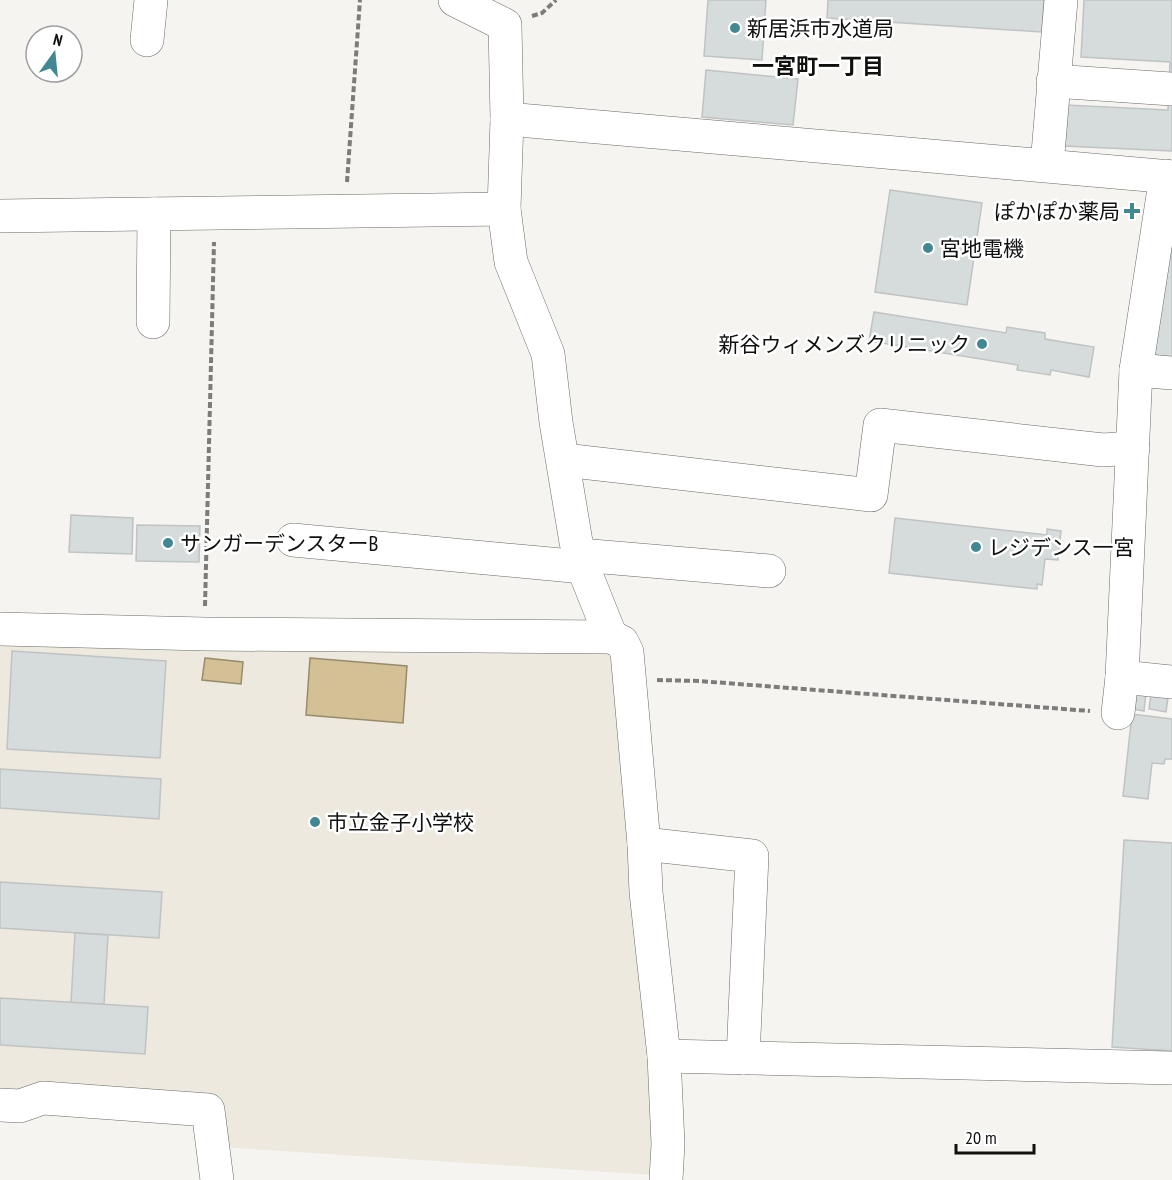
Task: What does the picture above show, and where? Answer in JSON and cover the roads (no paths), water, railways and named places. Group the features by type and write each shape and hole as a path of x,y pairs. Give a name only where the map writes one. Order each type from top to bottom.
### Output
{"street":[{"path":"147,40 151,0"},
{"path":"455,0 505,25 507,119 504,209 512,262 548,354 556,422 576,542 581,561 611,637"},
{"path":"1047,165 1060,0"},
{"path":"1053,81 1172,89"},
{"path":"507,119 1169,176 1136,369 1122,677 1118,713"},
{"path":"0,216 504,209"},
{"path":"153,322 154,214"},
{"path":"1136,369 1172,373"},
{"path":"564,460 870,495 880,425 1103,450 1133,448"},
{"path":"293,540 581,561 769,571"},
{"path":"0,629 204,634 611,637 622,642 627,652 646,892 664,1056 668,1144 666,1180"},
{"path":"1122,677 1172,682"},
{"path":"644,844 752,855 743,1058"},
{"path":"664,1056 1172,1068"},
{"path":"0,1105 20,1106 43,1098 208,1110 217,1180"}],"place":[{"name":"新居浜市水道局","path":"735,28"},
{"name":"ぽかぽか薬局","path":"1132,211"},
{"name":"宮地電機","path":"928,248"},
{"name":"新谷ウィメンズクリニック","path":"982,344"},
{"name":"サンガーデンスターB","path":"168,543"},
{"name":"レジデンス一宮","path":"976,547"},
{"name":"市立金子小学校","path":"315,822"}],"district":[{"name":"一宮町一丁目","path":"818,66"}]}
